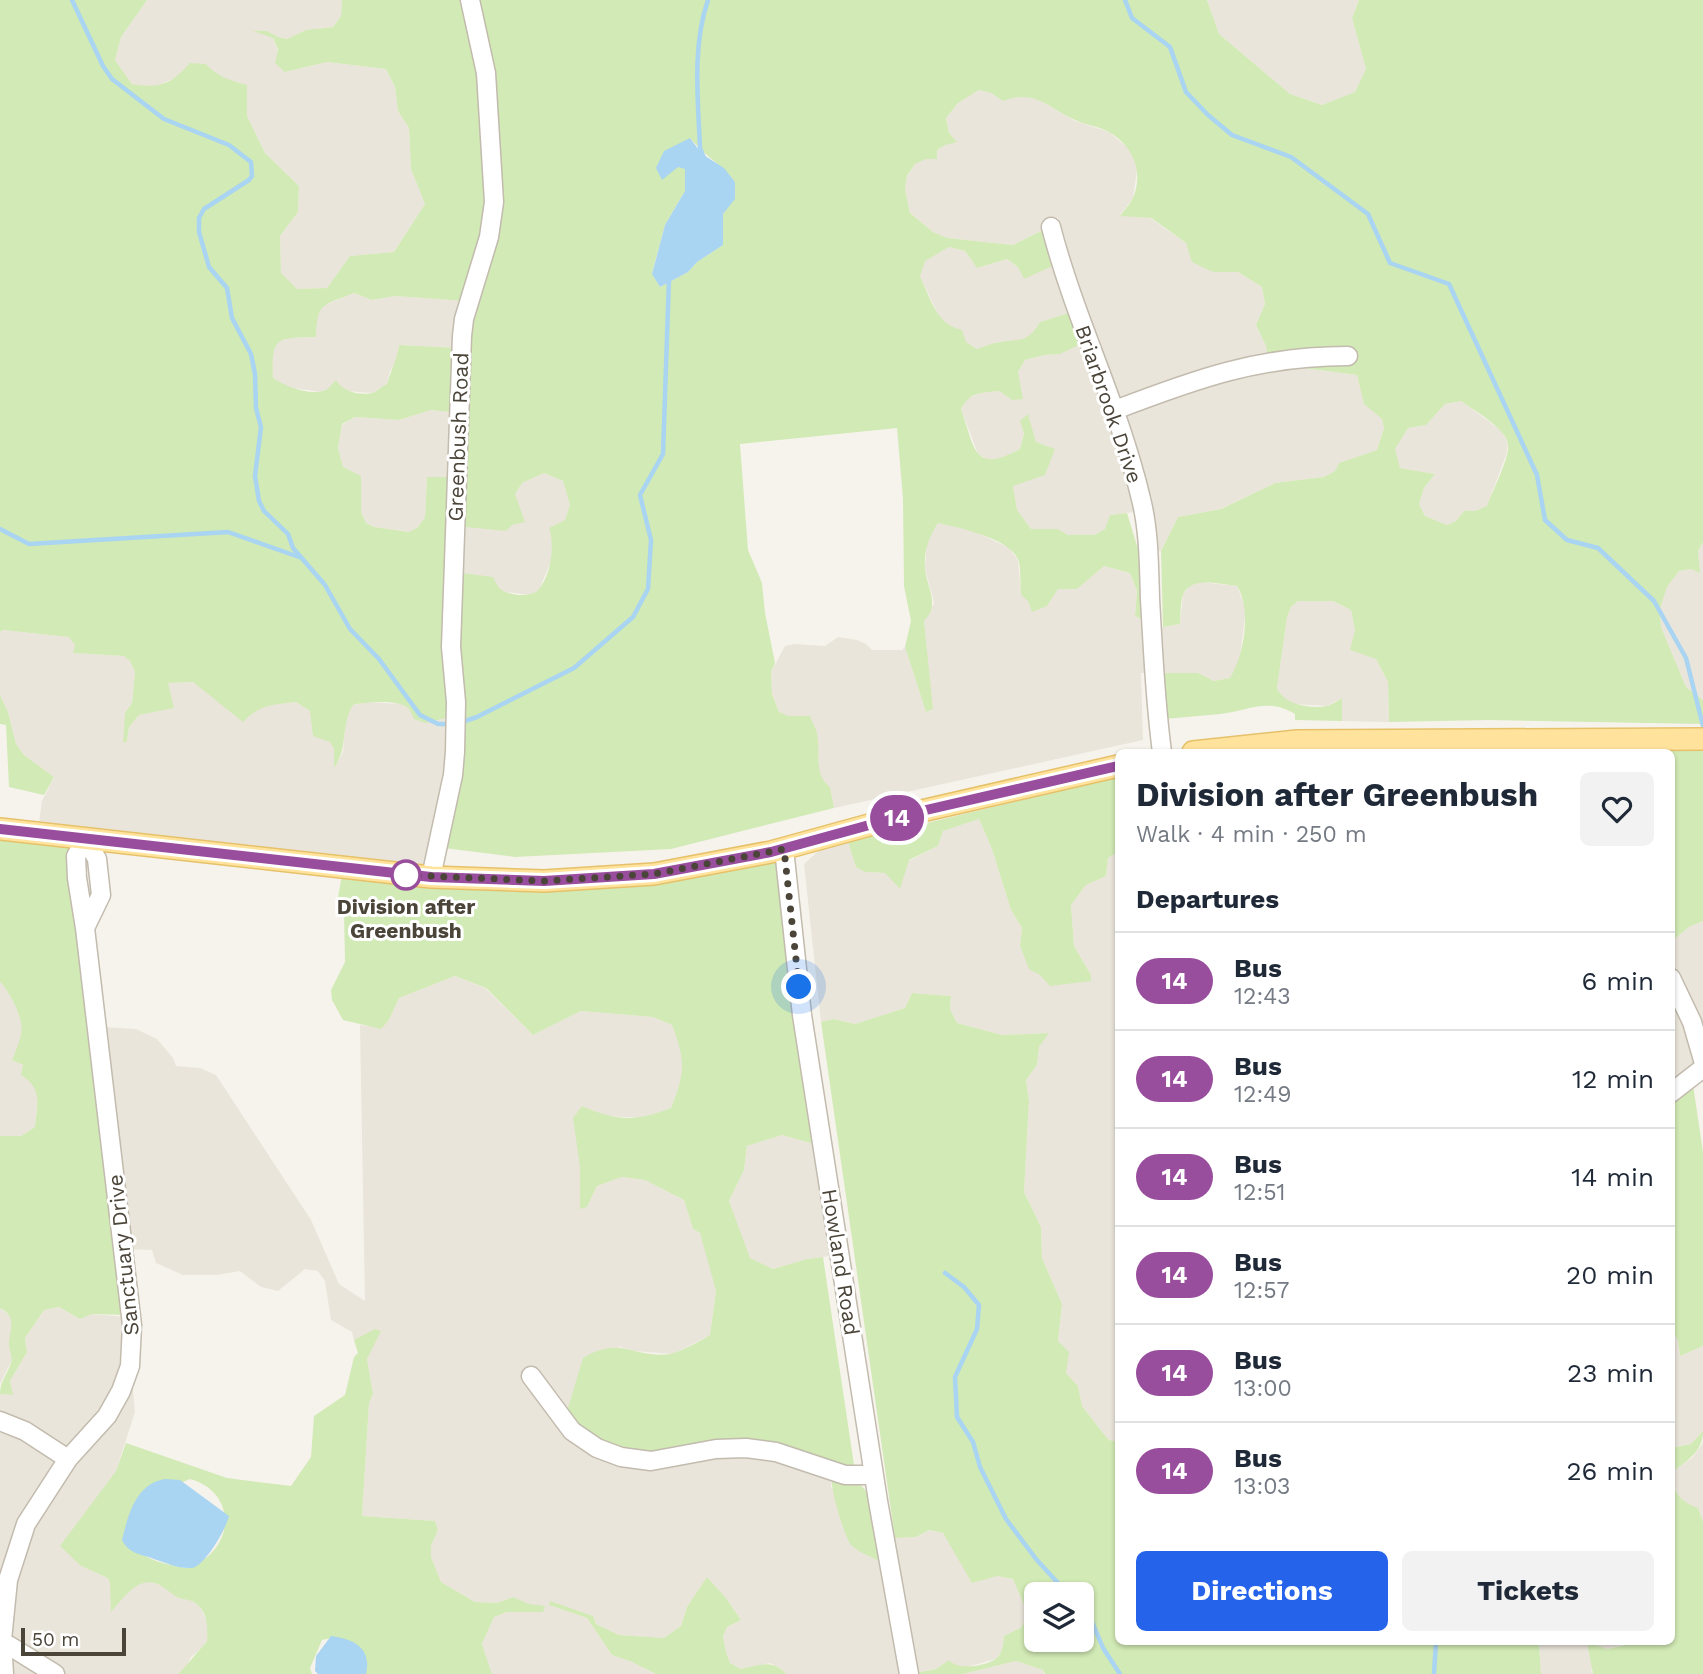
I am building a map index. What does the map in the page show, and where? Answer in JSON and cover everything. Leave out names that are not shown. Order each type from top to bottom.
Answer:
[{"type":"main road","points":[[1221,749],[1297,741],[1496,746],[1703,739]]},
{"type":"main road","points":[[0,829],[431,877],[544,881],[654,874],[784,849],[913,813],[1115,767]]},
{"type":"street","name":"Greenbush Road","points":[[431,877],[453,775],[456,734],[451,647],[462,336],[464,319],[489,237],[494,202],[486,74],[470,0]]},
{"type":"street","name":"Briarbrook Drive","points":[[1051,227],[1076,310],[1125,436],[1142,502],[1162,749]]},
{"type":"street","points":[[1115,410],[1186,383],[1236,368],[1306,356],[1348,356]]},
{"type":"street","name":"Sanctuary Drive","points":[[4,1674],[1,1640],[8,1580],[26,1524],[68,1459],[107,1416],[121,1391],[130,1366],[133,1345],[77,878],[76,856],[86,839]]},
{"type":"street","name":"Howland Road","points":[[784,849],[802,1015],[874,1475],[909,1674]]},
{"type":"street","points":[[1675,986],[1692,1022],[1703,1060]]},
{"type":"street","points":[[1675,1090],[1703,1068]]},
{"type":"street","points":[[531,1376],[572,1431],[597,1448],[621,1457],[651,1461],[716,1449],[747,1448],[776,1452],[845,1475],[874,1475]]},
{"type":"street","points":[[0,1421],[25,1431],[68,1459]]},
{"type":"street","points":[[1,1640],[55,1674]]},
{"type":"shaded area","points":[[147,0],[342,0],[341,16],[333,27],[307,30],[287,39],[267,31],[273,38],[285,72],[327,62],[386,69],[395,87],[398,111],[409,128],[411,169],[425,204],[394,252],[350,256],[327,288],[297,289],[281,274],[280,236],[298,212],[299,186],[265,153],[247,116],[247,85],[215,74],[206,64],[152,88],[132,84],[115,60],[121,37]]},
{"type":"shaded area","points":[[1207,0],[1359,0],[1352,18],[1366,69],[1355,92],[1322,105],[1290,94],[1219,34]]},
{"type":"shaded area","points":[[979,90],[991,93],[1003,101],[1017,95],[1038,99],[1075,121],[1109,132],[1133,152],[1137,170],[1133,198],[1120,215],[1150,218],[1186,243],[1191,255],[1213,272],[1238,272],[1262,287],[1265,304],[1256,325],[1266,346],[1269,369],[1296,367],[1357,375],[1364,403],[1382,419],[1384,428],[1377,450],[1339,463],[1335,471],[1324,477],[1275,483],[1220,509],[1178,517],[1161,551],[1147,552],[1141,511],[1111,515],[1105,529],[1094,535],[1068,535],[1058,529],[1031,529],[1017,510],[1013,486],[1036,442],[1028,415],[1020,449],[1002,459],[989,461],[978,454],[961,409],[967,399],[980,393],[999,391],[1012,400],[1018,372],[1025,360],[1060,354],[1075,311],[1040,322],[1031,336],[1017,341],[998,342],[977,349],[966,342],[941,321],[920,276],[924,261],[949,247],[965,251],[977,268],[1007,259],[1018,267],[1041,231],[1013,245],[946,238],[933,232],[910,213],[905,189],[907,177],[915,164],[956,141],[949,133],[946,118],[958,103]]},
{"type":"shaded area","points":[[354,293],[372,300],[395,296],[465,301],[458,348],[399,345],[397,361],[390,371],[387,384],[372,393],[347,391],[340,387],[331,387],[322,392],[285,387],[273,378],[271,351],[277,342],[289,338],[316,337],[316,314],[322,306]]},
{"type":"shaded area","points":[[1461,401],[1502,431],[1508,444],[1487,506],[1475,511],[1464,511],[1456,521],[1447,525],[1425,516],[1419,504],[1424,488],[1435,474],[1399,468],[1394,449],[1408,428],[1426,425],[1445,404]]},
{"type":"shaded area","points":[[431,410],[459,413],[456,477],[427,477],[425,517],[418,527],[409,532],[374,527],[366,523],[361,512],[361,476],[343,468],[338,448],[342,425],[355,417],[399,420]]},
{"type":"shaded area","points":[[544,473],[563,481],[570,505],[565,520],[553,539],[551,561],[539,590],[530,595],[507,592],[453,572],[456,525],[515,494],[522,483]]},
{"type":"shaded area","points":[[938,523],[974,531],[1009,548],[1018,560],[1021,595],[1047,606],[1058,589],[1077,589],[1104,566],[1130,573],[1137,591],[1135,616],[1149,619],[1152,629],[1180,624],[1183,595],[1189,586],[1200,582],[1237,586],[1246,610],[1239,664],[1230,678],[1214,681],[1198,673],[1141,673],[1143,740],[834,808],[830,787],[824,783],[819,771],[817,733],[779,712],[772,694],[771,672],[785,646],[794,644],[825,646],[838,637],[857,640],[872,650],[902,650],[905,647],[926,712],[932,709],[924,620],[934,603],[925,568],[927,540]]},
{"type":"shaded area","points":[[1703,542],[1703,700],[1686,687],[1661,627],[1660,609],[1667,587],[1679,571],[1691,569],[1699,572],[1698,551]]},
{"type":"shaded area","points":[[1298,601],[1333,601],[1351,610],[1355,630],[1376,659],[1388,682],[1389,722],[1342,721],[1342,698],[1327,706],[1293,704],[1281,697],[1277,688],[1287,617],[1291,607]]},
{"type":"shaded area","points":[[3,630],[70,637],[75,645],[74,653],[124,656],[130,661],[135,672],[132,703],[125,713],[127,741],[129,727],[139,715],[173,708],[167,683],[193,682],[208,692],[254,711],[268,705],[296,702],[310,711],[330,742],[334,749],[335,767],[343,752],[346,717],[353,705],[367,702],[402,704],[410,709],[455,716],[430,874],[38,830],[42,801],[54,777],[24,755],[16,744],[8,712],[0,695],[0,632]]},
{"type":"shaded area","points":[[979,819],[992,849],[1011,910],[1022,928],[1020,946],[1091,975],[1074,946],[1071,905],[1086,885],[1106,876],[1108,858],[1115,854],[1115,1441],[1109,1440],[1082,1406],[1078,1386],[1066,1373],[1066,1358],[1058,1341],[1062,1304],[1042,1258],[1041,1227],[1024,1192],[1029,1101],[1026,1080],[1037,1065],[1039,1047],[1048,1033],[1002,1035],[957,1023],[950,1009],[951,996],[912,993],[905,1008],[855,1024],[834,1019],[821,1022],[804,864],[827,847],[848,842],[856,867],[866,872],[885,873],[938,846],[943,831]]},
{"type":"shaded area","points":[[1703,921],[1703,1081],[1675,1097],[1675,939],[1689,927]]},
{"type":"shaded area","points":[[455,976],[485,988],[533,1035],[581,1011],[653,1017],[672,1025],[682,1052],[682,1078],[671,1108],[643,1118],[606,1116],[582,1106],[580,1208],[587,1207],[597,1186],[622,1177],[645,1180],[684,1200],[693,1229],[700,1233],[705,1247],[716,1291],[710,1335],[673,1354],[634,1351],[617,1346],[718,1442],[833,1470],[831,1487],[878,1546],[876,1538],[916,1537],[929,1530],[943,1533],[950,1543],[997,1576],[1013,1579],[1024,1605],[1024,1621],[1022,1627],[1004,1636],[1002,1651],[996,1659],[963,1668],[953,1665],[910,1674],[786,1674],[770,1663],[741,1669],[730,1663],[723,1635],[727,1627],[741,1620],[726,1598],[707,1578],[687,1607],[681,1626],[664,1638],[619,1635],[596,1624],[593,1616],[549,1605],[587,1618],[612,1655],[656,1674],[492,1674],[482,1644],[494,1617],[507,1612],[543,1612],[513,1597],[497,1603],[475,1602],[441,1582],[431,1557],[431,1546],[438,1530],[435,1521],[362,1516],[369,1403],[373,1394],[367,1359],[362,1337],[354,1340],[352,1332],[331,1320],[325,1281],[318,1271],[305,1269],[278,1291],[261,1287],[240,1271],[217,1275],[183,1275],[156,1263],[152,1250],[125,1249],[103,1027],[136,1029],[157,1039],[173,1058],[176,1066],[200,1068],[216,1075],[311,1220],[339,1284],[365,1301],[360,1025],[381,1028],[389,1020],[399,998]]},
{"type":"shaded area","points":[[0,982],[23,1020],[21,1039],[12,1060],[23,1065],[38,1094],[35,1127],[21,1136],[0,1136]]},
{"type":"shaded area","points":[[782,1135],[821,1146],[838,1255],[807,1259],[773,1269],[749,1258],[729,1201],[744,1170],[747,1146]]},
{"type":"shaded area","points":[[59,1307],[80,1319],[92,1314],[126,1317],[135,1412],[116,1471],[95,1500],[81,1566],[108,1578],[110,1584],[138,1584],[147,1581],[164,1586],[179,1598],[191,1600],[200,1606],[209,1627],[207,1643],[190,1658],[178,1674],[0,1674],[0,1394],[12,1395],[10,1381],[27,1352],[25,1338],[44,1310]]},
{"type":"shaded area","points":[[0,1308],[11,1316],[13,1324],[9,1343],[12,1360],[0,1384]]},
{"type":"shaded area","points":[[1675,1336],[1680,1356],[1703,1346],[1703,1431],[1691,1444],[1676,1447]]},
{"type":"shaded area","points":[[1703,1443],[1703,1522],[1698,1508],[1686,1504],[1675,1487],[1675,1470],[1692,1458]]},
{"type":"shaded area","points":[[1539,1645],[1621,1645],[1607,1649],[1591,1671],[1593,1674],[1541,1674]]},
{"type":"shaded area","points":[[1016,1661],[1043,1670],[1044,1674],[963,1674]]},
{"type":"green space","points":[[0,0],[147,0],[121,37],[115,60],[132,84],[150,86],[164,83],[177,76],[190,63],[206,64],[220,75],[247,85],[247,116],[265,153],[299,186],[298,212],[280,236],[281,273],[297,289],[327,288],[350,256],[394,252],[425,204],[411,169],[409,128],[398,111],[395,87],[386,69],[327,62],[285,72],[275,63],[278,50],[273,38],[253,31],[267,31],[287,39],[306,30],[333,27],[341,16],[342,0],[1207,0],[1219,34],[1290,94],[1322,105],[1355,92],[1366,69],[1352,18],[1359,0],[1703,0],[1703,542],[1698,551],[1700,573],[1691,569],[1679,571],[1667,587],[1660,609],[1661,627],[1686,687],[1703,700],[1703,724],[1489,720],[1389,722],[1388,682],[1376,659],[1350,650],[1355,630],[1351,610],[1333,601],[1298,601],[1291,607],[1287,617],[1277,688],[1280,694],[1291,702],[1306,706],[1327,706],[1342,698],[1342,721],[1295,720],[1295,714],[1275,706],[1164,719],[1164,673],[1198,673],[1214,681],[1230,678],[1239,657],[1245,620],[1242,596],[1237,586],[1200,583],[1187,589],[1183,595],[1180,624],[1163,627],[1161,551],[1178,517],[1221,509],[1275,483],[1324,477],[1335,471],[1339,463],[1377,450],[1384,428],[1382,419],[1364,404],[1357,375],[1296,367],[1269,369],[1266,346],[1256,325],[1265,304],[1262,287],[1238,272],[1213,272],[1192,262],[1186,243],[1151,218],[1120,216],[1133,198],[1137,169],[1130,152],[1117,138],[1105,130],[1082,123],[1032,98],[1003,101],[991,93],[979,90],[958,103],[946,118],[949,133],[957,142],[937,150],[937,159],[926,159],[915,164],[907,176],[905,189],[910,213],[933,232],[947,238],[1013,245],[1045,231],[1059,263],[1024,279],[1018,267],[1007,259],[977,268],[965,251],[949,247],[925,261],[920,276],[940,316],[953,327],[962,330],[966,342],[977,349],[997,342],[1019,340],[1032,333],[1040,322],[1075,311],[1087,341],[1060,354],[1025,360],[1018,372],[1023,399],[1012,400],[999,391],[981,393],[968,399],[961,409],[973,446],[984,458],[1005,456],[1020,449],[1024,433],[1020,421],[1028,414],[1036,442],[1055,449],[1045,475],[1013,486],[1017,510],[1031,529],[1058,529],[1068,535],[1094,535],[1105,529],[1110,515],[1127,513],[1138,549],[1142,619],[1135,616],[1137,591],[1130,573],[1104,566],[1077,589],[1058,589],[1047,606],[1032,612],[1028,601],[1021,595],[1019,562],[1006,546],[984,535],[938,523],[925,555],[932,602],[929,615],[924,621],[933,709],[926,712],[905,647],[911,621],[904,586],[903,499],[897,428],[740,444],[748,550],[762,583],[775,663],[771,672],[772,694],[779,712],[788,716],[810,716],[817,733],[819,769],[830,787],[834,808],[671,849],[515,857],[436,847],[454,716],[425,723],[414,719],[409,709],[398,704],[374,702],[353,705],[339,760],[334,768],[334,749],[330,742],[313,736],[310,711],[296,702],[261,709],[243,722],[193,682],[168,683],[174,708],[139,715],[129,727],[127,741],[123,743],[125,713],[132,703],[135,672],[130,661],[124,656],[73,653],[75,645],[69,637],[3,630],[0,632]],"holes":[[[690,138],[735,182],[723,214],[723,245],[697,262],[688,272],[660,287],[652,273],[665,225],[685,191],[685,168],[678,167]],[[354,293],[372,300],[395,296],[465,301],[458,348],[399,345],[387,384],[372,393],[351,392],[336,380],[325,390],[303,391],[273,378],[275,347],[285,339],[316,337],[320,311],[329,303]],[[1461,401],[1502,432],[1508,444],[1504,466],[1487,506],[1475,511],[1464,511],[1456,521],[1447,525],[1425,516],[1419,504],[1424,488],[1435,474],[1400,468],[1395,449],[1408,428],[1426,425],[1445,404]],[[431,410],[459,413],[455,477],[427,477],[425,517],[418,527],[409,532],[374,527],[366,523],[361,512],[361,476],[343,467],[338,448],[342,424],[355,417],[399,420]],[[544,473],[563,481],[570,505],[565,520],[549,528],[552,551],[546,577],[535,593],[526,595],[502,590],[493,577],[454,572],[456,526],[506,531],[512,525],[525,522],[515,494],[522,483]]]},
{"type":"green space","points":[[0,695],[8,712],[16,744],[24,755],[54,777],[44,795],[9,787],[6,725],[0,724]]},
{"type":"green space","points":[[1675,749],[1703,749],[1703,921],[1689,927],[1675,939]]},
{"type":"green space","points":[[1115,778],[1115,854],[1108,858],[1106,876],[1086,885],[1071,905],[1074,946],[1091,975],[1091,981],[1050,986],[1040,975],[1029,969],[1020,946],[1022,928],[1011,910],[992,849],[979,819],[943,831],[938,846],[909,860],[900,889],[885,873],[865,872],[856,867],[848,842]]},
{"type":"green space","points":[[0,828],[71,835],[124,1315],[92,1314],[80,1319],[59,1307],[44,1310],[25,1338],[27,1352],[10,1381],[13,1395],[0,1394],[11,1360],[11,1326],[8,1314],[0,1308],[0,1136],[21,1136],[35,1127],[37,1097],[33,1086],[21,1075],[23,1065],[12,1060],[22,1030],[13,1001],[0,982]]},
{"type":"green space","points":[[775,849],[821,1146],[782,1135],[747,1146],[744,1170],[729,1201],[750,1258],[773,1269],[823,1257],[854,1465],[833,1470],[797,1454],[665,1454],[612,1450],[572,1421],[568,1408],[583,1358],[608,1348],[646,1354],[670,1354],[710,1335],[716,1291],[700,1233],[693,1229],[684,1200],[645,1180],[622,1177],[597,1186],[587,1207],[580,1209],[580,1167],[573,1118],[582,1106],[606,1115],[626,1118],[647,1116],[671,1108],[682,1067],[680,1049],[672,1025],[653,1017],[581,1011],[533,1035],[486,988],[455,976],[399,998],[389,1020],[381,1029],[343,1020],[332,1000],[331,990],[345,962],[344,912],[338,897],[342,875],[450,888],[594,888],[722,873],[720,863]]},
{"type":"green space","points":[[912,993],[951,996],[950,1009],[957,1023],[1002,1035],[1049,1033],[1039,1047],[1037,1065],[1026,1080],[1029,1101],[1024,1192],[1041,1227],[1042,1258],[1062,1304],[1058,1341],[1069,1352],[1066,1373],[1078,1386],[1082,1406],[1109,1440],[1115,1441],[1115,1645],[1539,1645],[1541,1674],[1045,1674],[1043,1670],[1016,1661],[963,1674],[910,1674],[936,1669],[949,1660],[966,1666],[992,1661],[1000,1653],[1004,1636],[1022,1627],[1024,1621],[1024,1652],[1094,1652],[1094,1582],[1024,1582],[1024,1605],[1013,1579],[997,1576],[972,1583],[943,1533],[929,1530],[916,1537],[895,1538],[821,1022],[834,1019],[855,1024],[905,1008]]},
{"type":"green space","points":[[1693,1085],[1703,1152],[1703,1346],[1680,1356],[1675,1336],[1675,1097]]},
{"type":"green space","points":[[375,1329],[381,1331],[367,1359],[373,1394],[369,1403],[362,1516],[435,1521],[438,1530],[431,1546],[431,1557],[441,1582],[475,1602],[497,1603],[513,1597],[529,1604],[545,1606],[543,1612],[507,1612],[494,1617],[482,1644],[492,1674],[354,1674],[336,1637],[322,1640],[310,1668],[312,1674],[178,1674],[207,1642],[206,1620],[199,1605],[179,1598],[159,1584],[149,1582],[135,1587],[111,1612],[108,1578],[81,1566],[60,1546],[116,1471],[126,1443],[227,1478],[291,1486],[311,1457],[314,1416],[345,1395],[354,1357],[358,1353],[354,1340]],"holes":[[[190,1479],[213,1492],[224,1513],[225,1525],[216,1548],[206,1558],[187,1568],[158,1562],[141,1553],[151,1496]]]},
{"type":"green space","points":[[1703,1431],[1698,1449],[1675,1470],[1675,1446],[1691,1444]]},
{"type":"green space","points":[[832,1481],[848,1481],[864,1488],[881,1562],[851,1545],[839,1514]]},
{"type":"green space","points":[[1675,1489],[1685,1502],[1698,1508],[1703,1522],[1703,1674],[1593,1674],[1588,1645],[1607,1649],[1625,1645],[1675,1645]]},
{"type":"green space","points":[[707,1577],[741,1620],[727,1627],[723,1636],[730,1663],[741,1669],[771,1665],[786,1674],[656,1674],[612,1655],[587,1618],[549,1605],[550,1601],[593,1616],[596,1624],[619,1635],[664,1638],[681,1626],[687,1607]]},
{"type":"water","points":[[690,138],[702,154],[724,168],[735,182],[735,199],[723,214],[723,245],[697,262],[688,272],[660,287],[652,274],[665,225],[685,191],[685,169],[678,167],[662,180],[656,168],[664,151]]},
{"type":"water","points":[[165,1479],[180,1480],[229,1516],[209,1554],[192,1568],[177,1567],[136,1553],[122,1540],[134,1502],[146,1487]]},
{"type":"water","points":[[331,1636],[354,1642],[364,1651],[366,1674],[318,1674],[315,1671],[316,1656]]},
{"type":"waterway","points":[[72,0],[103,66],[112,79],[164,119],[229,145],[251,162],[252,176],[249,180],[204,209],[199,218],[199,232],[209,267],[227,288],[232,318],[251,354],[255,374],[256,408],[261,427],[255,476],[259,501],[264,511],[288,534],[293,548],[325,585],[350,629],[379,659],[420,715],[438,724],[451,724]]},
{"type":"waterway","points":[[704,158],[700,148],[697,73],[700,36],[708,0]]},
{"type":"waterway","points":[[1125,0],[1132,18],[1170,47],[1186,92],[1208,115],[1232,135],[1291,157],[1368,214],[1390,263],[1449,284],[1537,475],[1545,520],[1567,540],[1598,548],[1654,601],[1686,658],[1703,726]]},
{"type":"waterway","points":[[459,723],[477,717],[574,668],[633,617],[648,589],[651,540],[640,495],[663,454],[669,279]]},
{"type":"waterway","points":[[0,529],[29,544],[228,532],[299,557]]},
{"type":"waterway","points":[[945,1273],[964,1287],[979,1305],[977,1329],[955,1377],[957,1417],[973,1442],[980,1467],[1006,1519],[1057,1582]]},
{"type":"waterway","points":[[1094,1627],[1103,1648],[1120,1674]]},
{"type":"waterway","points":[[1434,1674],[1436,1645]]},
{"type":"bus line","name":"14","points":[[0,829],[431,877],[544,881],[654,874],[771,852],[913,813],[1115,767]]},
{"type":"place","name":"Division after Greenbush","points":[[406,875]]},
{"type":"route","points":[[406,875],[544,881],[654,874],[784,849],[799,987]]}]
